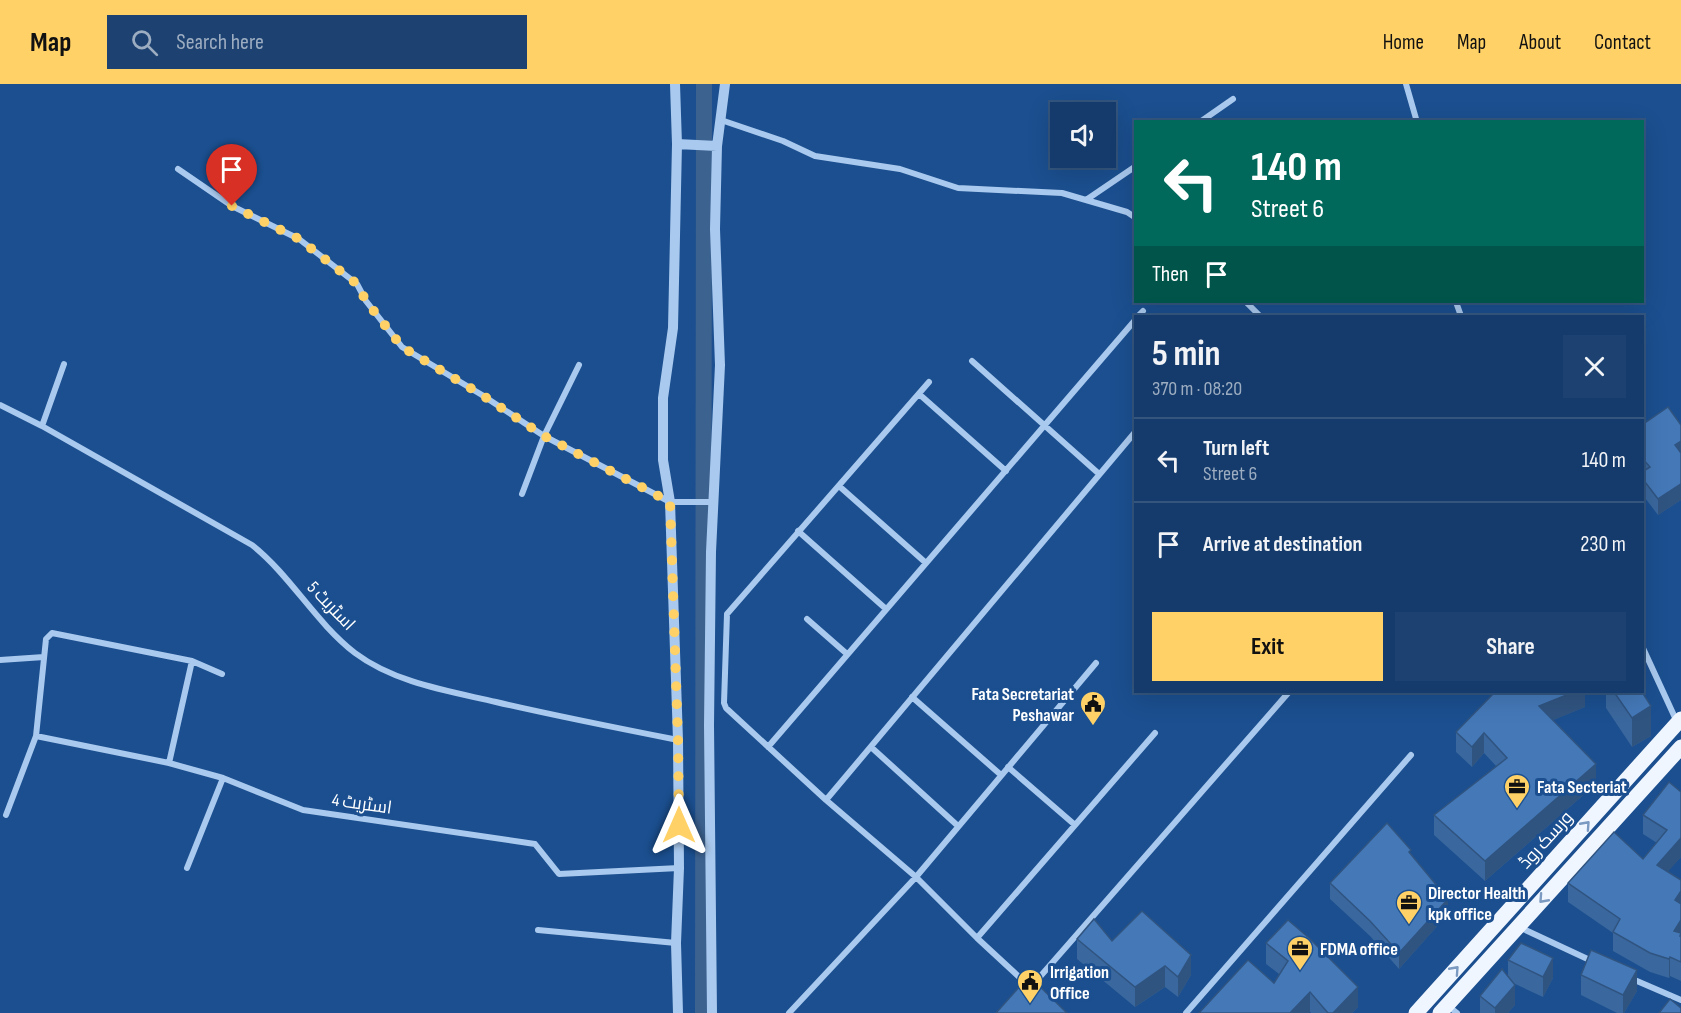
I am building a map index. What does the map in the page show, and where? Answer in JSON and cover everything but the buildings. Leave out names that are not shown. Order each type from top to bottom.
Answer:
[{"type":"main road","name":"ورسک روڈ","points":[[1416,1013],[1679,721]]},
{"type":"main road","name":"ورسک روڈ","points":[[1448,1010],[1518,927],[1681,747]]},
{"type":"street","points":[[675,84],[677,144],[673,328],[663,398],[663,460],[670,502],[678,740],[679,868],[676,942],[678,1013]]},
{"type":"street","points":[[1406,84],[1416,120]]},
{"type":"street","points":[[712,1013],[709,725],[711,552],[720,365],[714,229],[717,146],[728,85]]},
{"type":"street","points":[[1203,120],[1233,99]]},
{"type":"street","points":[[721,120],[783,141],[815,156],[900,169],[958,188],[1062,193],[1127,212],[1134,217]]},
{"type":"street","points":[[677,144],[717,146]]},
{"type":"street","points":[[1086,200],[1134,167]]},
{"type":"street","points":[[178,169],[232,206],[299,239],[357,284],[366,301],[402,347],[482,395],[544,436],[670,502],[713,502]]},
{"type":"street","points":[[1247,303],[1259,315]]},
{"type":"street","points":[[768,747],[1134,322]]},
{"type":"street","points":[[972,361],[1098,473]]},
{"type":"street","points":[[42,426],[64,364]]},
{"type":"street","points":[[522,494],[544,436],[579,365]]},
{"type":"street","points":[[929,382],[727,614],[724,703],[726,708],[826,800],[916,877],[977,939],[1037,994]]},
{"type":"street","points":[[919,394],[1006,471]]},
{"type":"street","name":"اسٹریٹ 5","points":[[0,405],[42,426],[252,545],[265,555],[323,623],[356,653],[390,672],[431,687],[678,740]]},
{"type":"street","points":[[826,800],[1098,473],[1134,433]]},
{"type":"street","points":[[839,486],[926,563]]},
{"type":"street","points":[[798,531],[886,609]]},
{"type":"street","points":[[807,619],[848,654]]},
{"type":"street","points":[[6,815],[36,736],[46,639],[52,633],[192,661],[222,674]]},
{"type":"street","points":[[1644,650],[1679,721]]},
{"type":"street","points":[[0,660],[44,657]]},
{"type":"street","points":[[169,763],[192,661]]},
{"type":"street","points":[[789,1013],[916,877],[1096,663]]},
{"type":"street","points":[[1024,994],[1288,693]]},
{"type":"street","points":[[912,697],[1001,775]]},
{"type":"street","points":[[977,939],[1155,733]]},
{"type":"street","name":"اسٹریٹ 4","points":[[36,736],[169,763],[223,778],[303,810],[535,844],[559,874],[679,868]]},
{"type":"street","points":[[871,747],[958,826]]},
{"type":"street","points":[[1186,1013],[1411,755]]},
{"type":"street","points":[[1008,767],[1075,825]]},
{"type":"street","points":[[187,868],[223,778]]},
{"type":"street","points":[[1518,927],[1598,963]]},
{"type":"street","points":[[538,930],[676,942]]},
{"type":"street","points":[[1618,973],[1681,1000]]},
{"type":"waterway","points":[[703,1013],[704,84]]},
{"type":"place","name":"Fata Secretariat Peshawar","points":[[1093,727]]},
{"type":"place","name":"Fata Secteriat","points":[[1517,810]]},
{"type":"place","name":"Director Health kpk office","points":[[1409,926]]},
{"type":"place","name":"FDMA office","points":[[1300,972]]},
{"type":"place","name":"Irrigation Office","points":[[1030,1005]]},
{"type":"route","points":[[232,206],[299,239],[357,284],[366,301],[402,347],[482,395],[544,436],[670,502],[679,825]]}]
